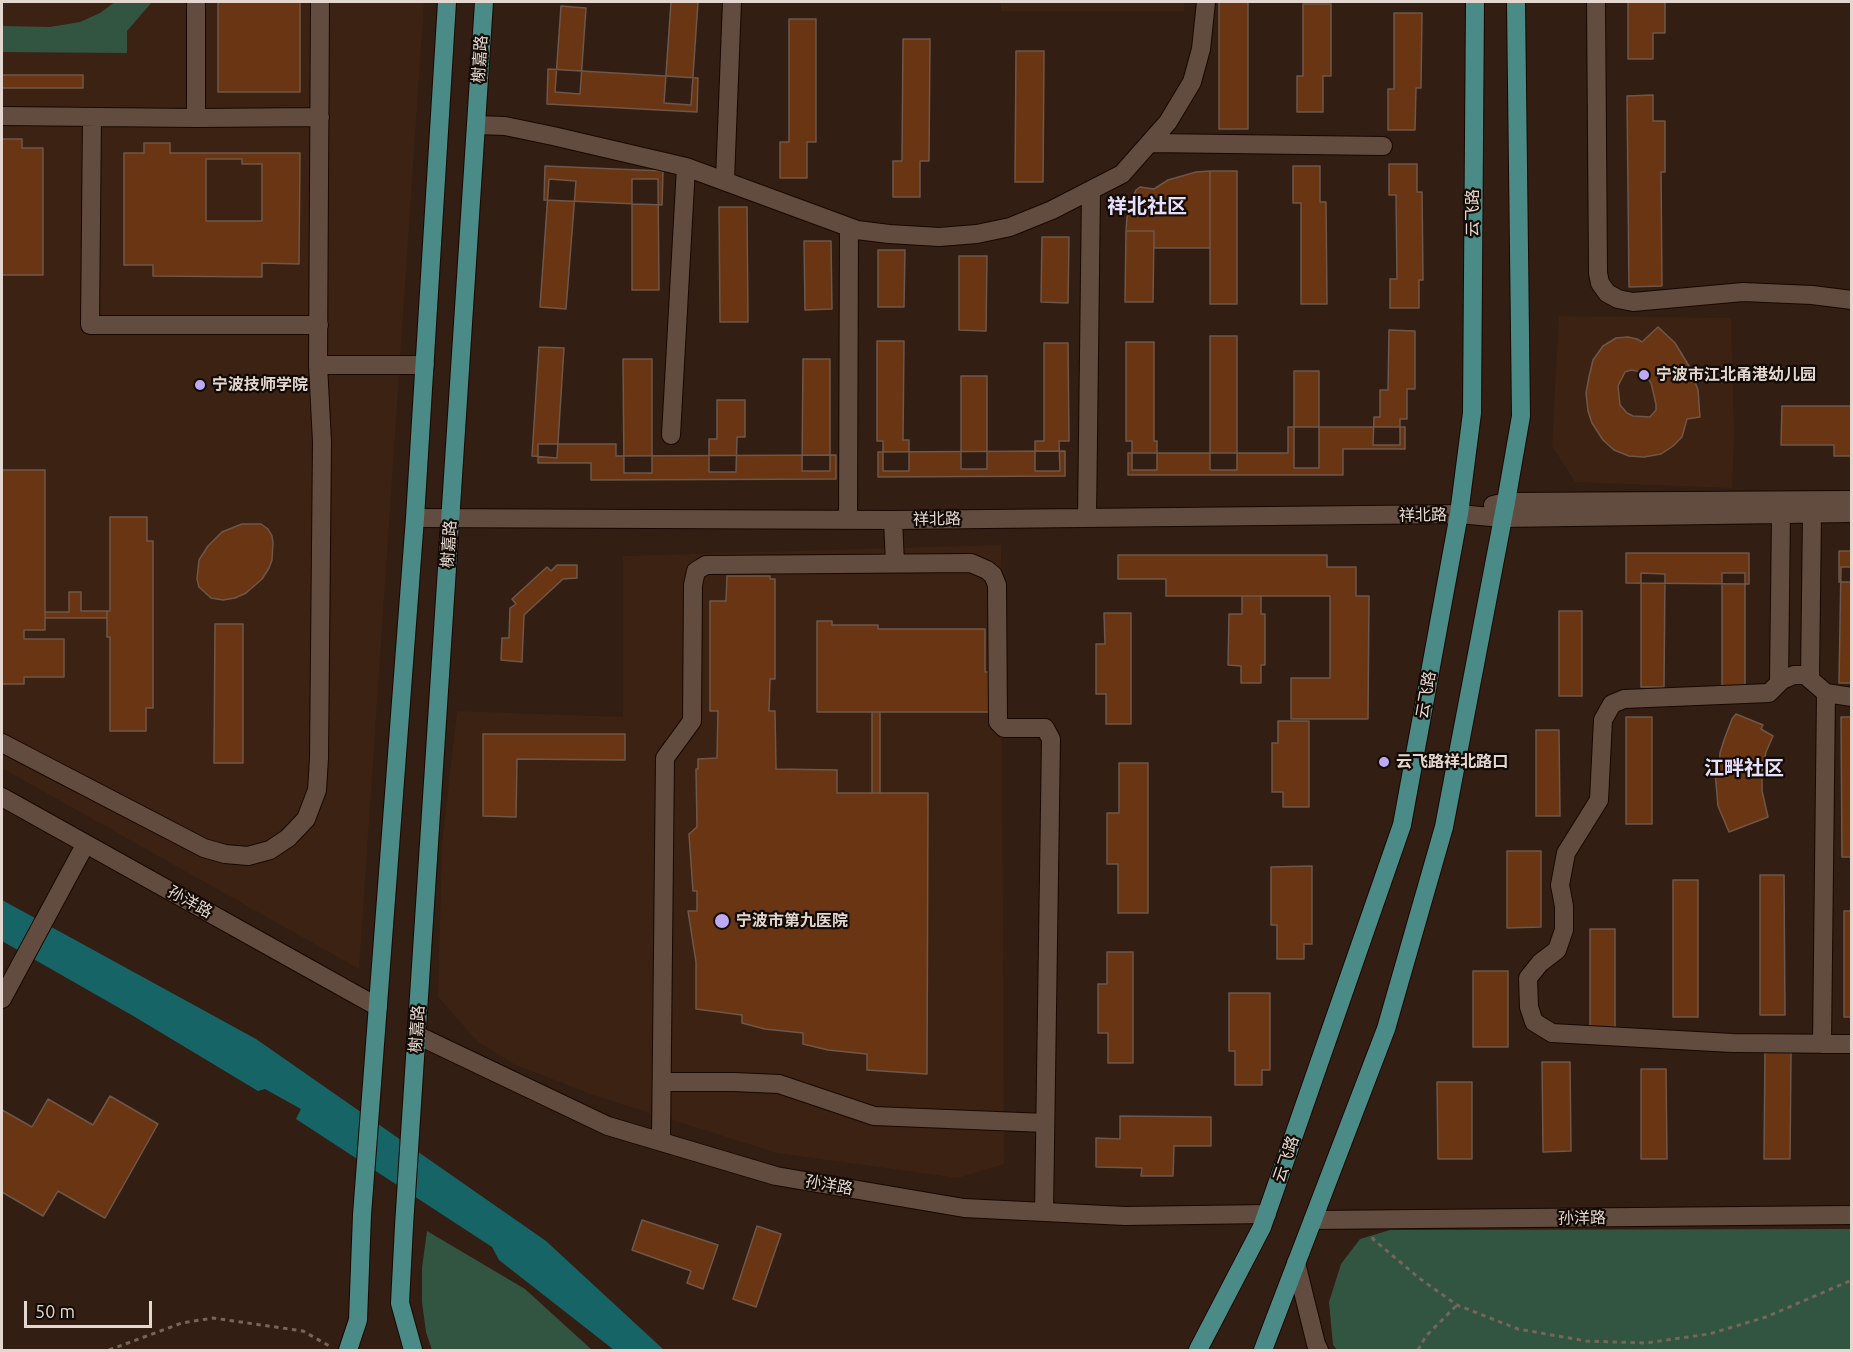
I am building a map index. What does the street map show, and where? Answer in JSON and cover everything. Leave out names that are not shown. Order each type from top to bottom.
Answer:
[{"type":"main road","points":[[348,1350],[358,1320],[362,1215],[415,518],[447,2]]},
{"type":"main road","name":"榭嘉路","points":[[412,1350],[400,1303],[404,1226],[484,2]]},
{"type":"main road","name":"云飞路","points":[[1198,1350],[1262,1227],[1402,825],[1459,514],[1472,413],[1475,2]]},
{"type":"main road","points":[[1263,1350],[1386,1029],[1444,827],[1504,510],[1521,416],[1516,2]]},
{"type":"street","points":[[196,2],[196,117]]},
{"type":"street","points":[[2,743],[204,848],[214,851],[248,856],[270,850],[288,838],[306,819],[317,790],[319,758],[322,442],[318,365],[320,2]]},
{"type":"street","points":[[725,180],[732,2]]},
{"type":"street","points":[[476,125],[505,126],[686,167],[849,227],[889,234],[919,236],[977,234],[1010,227],[1052,210],[1122,174],[1168,122],[1192,82],[1201,49],[1206,2]]},
{"type":"street","points":[[1596,2],[1598,273],[1600,283],[1607,293],[1618,299],[1633,302],[1743,292],[1812,295],[1851,300]]},
{"type":"street","points":[[2,116],[321,117]]},
{"type":"street","points":[[92,117],[90,325],[319,325]]},
{"type":"street","points":[[1151,143],[1383,146]]},
{"type":"street","points":[[671,435],[686,167]]},
{"type":"street","points":[[1087,518],[1091,191]]},
{"type":"street","points":[[848,520],[849,227]]},
{"type":"street","points":[[318,365],[424,365]]},
{"type":"street","name":"祥北路","points":[[415,518],[893,520],[1459,514],[1504,510],[1851,500]]},
{"type":"street","name":"祥北路","points":[[1504,510],[1851,513]]},
{"type":"street","points":[[1810,679],[1812,513]]},
{"type":"street","points":[[1779,682],[1781,514]]},
{"type":"street","points":[[893,520],[895,563]]},
{"type":"street","points":[[661,1142],[665,758],[692,722],[693,585],[696,571],[706,565],[971,563],[993,575],[997,585],[998,723],[1004,728],[1045,728],[1051,739],[1044,1212]]},
{"type":"street","points":[[1851,697],[1826,693],[1805,675],[1794,675],[1779,682],[1769,693],[1623,699],[1612,704],[1603,720],[1599,800],[1566,853],[1560,885],[1564,906],[1564,930],[1557,951],[1540,963],[1528,978],[1528,1007],[1534,1022],[1552,1033],[1732,1043],[1851,1044]]},
{"type":"street","points":[[1822,1044],[1826,693]]},
{"type":"street","name":"孙洋路","points":[[2,797],[378,1007]]},
{"type":"street","points":[[2,999],[85,844]]},
{"type":"street","name":"孙洋路","points":[[417,1035],[608,1126],[776,1176],[964,1208],[1125,1216],[1267,1214]]},
{"type":"street","points":[[662,1082],[779,1084],[874,1116],[1045,1123]]},
{"type":"street","name":"孙洋路","points":[[1313,1220],[1851,1215]]},
{"type":"street","points":[[1296,1263],[1316,1344],[1320,1350]]},
{"type":"path","points":[[1372,1220],[1373,1239],[1419,1278],[1457,1305],[1518,1329],[1586,1341],[1646,1342],[1709,1334],[1766,1317],[1851,1280]]},
{"type":"path","points":[[1418,1350],[1426,1336],[1457,1305]]},
{"type":"path","points":[[109,1350],[182,1323],[213,1318],[303,1331],[338,1350]]},
{"type":"shaded area","name":"宁波技师学院","points":[[2,2],[424,2],[359,969],[2,768]]},
{"type":"shaded area","points":[[1001,2],[1184,2],[1184,11],[1001,11]]},
{"type":"shaded area","name":"宁波市江北甬港幼儿园","points":[[1559,316],[1731,318],[1734,433],[1732,488],[1575,482],[1552,446]]},
{"type":"shaded area","name":"宁波市第九医院","points":[[1001,545],[1004,1164],[958,1178],[777,1153],[593,1095],[514,1064],[477,1041],[438,997],[442,845],[457,711],[623,717],[623,556]]},
{"type":"green space","points":[[115,2],[152,2],[127,31],[127,53],[2,52],[2,26],[50,27],[80,22],[100,13]]},
{"type":"green space","points":[[1851,1229],[1851,1350],[1337,1350],[1333,1345],[1329,1302],[1341,1264],[1360,1239],[1390,1230]]},
{"type":"green space","points":[[427,1231],[525,1289],[592,1350],[432,1350],[426,1332],[422,1302],[422,1268]]},
{"type":"water","points":[[2,900],[256,1039],[546,1241],[664,1350],[614,1350],[499,1260],[492,1247],[296,1119],[301,1109],[265,1089],[258,1091],[2,941]]},
{"type":"building","points":[[218,2],[300,2],[300,92],[218,92]]},
{"type":"building","points":[[671,2],[698,2],[691,105],[664,103]]},
{"type":"building","points":[[1219,2],[1248,2],[1248,129],[1219,129]]},
{"type":"building","points":[[1628,2],[1665,2],[1665,33],[1653,33],[1653,59],[1628,59]]},
{"type":"building","points":[[1303,4],[1331,4],[1331,76],[1323,76],[1323,112],[1297,112],[1297,76],[1303,76]]},
{"type":"building","points":[[561,6],[586,8],[580,94],[555,92]]},
{"type":"building","points":[[1394,13],[1422,13],[1421,88],[1416,88],[1415,130],[1388,130],[1388,89],[1394,89]]},
{"type":"building","points":[[789,19],[816,19],[816,142],[807,142],[807,178],[780,178],[780,142],[789,142]]},
{"type":"building","points":[[903,39],[930,39],[929,161],[920,161],[920,197],[893,197],[893,161],[902,161]]},
{"type":"building","points":[[1016,51],[1044,51],[1043,182],[1015,182]]},
{"type":"building","points":[[548,69],[698,78],[697,112],[547,104]]},
{"type":"building","points":[[2,75],[83,75],[83,88],[2,88]]},
{"type":"building","points":[[1653,95],[1653,121],[1665,121],[1665,172],[1661,172],[1662,286],[1629,287],[1627,96]]},
{"type":"building","points":[[2,139],[22,139],[22,148],[43,148],[43,275],[2,275]]},
{"type":"building","points":[[144,143],[170,143],[170,153],[300,153],[299,264],[262,263],[262,277],[153,276],[153,265],[124,265],[124,153],[144,153]],"holes":[[[206,159],[242,159],[242,164],[262,164],[262,221],[206,221]]]},
{"type":"building","points":[[1389,164],[1417,164],[1417,192],[1422,192],[1423,280],[1419,280],[1419,308],[1390,308],[1390,279],[1397,279],[1396,195],[1389,195]]},
{"type":"building","points":[[545,166],[663,171],[662,205],[544,200]]},
{"type":"building","points":[[1293,166],[1320,166],[1320,202],[1326,202],[1327,304],[1301,304],[1301,203],[1293,203]]},
{"type":"building","points":[[1210,171],[1210,248],[1154,248],[1154,231],[1126,231],[1127,217],[1134,207],[1133,196],[1140,187],[1154,189],[1168,180],[1196,172]]},
{"type":"building","points":[[1210,171],[1237,171],[1237,304],[1210,304]]},
{"type":"building","points":[[549,179],[576,181],[566,309],[540,307]]},
{"type":"building","points":[[632,179],[658,179],[659,290],[632,290]]},
{"type":"building","points":[[719,207],[747,207],[748,322],[720,322]]},
{"type":"building","points":[[1126,231],[1154,231],[1153,302],[1125,302]]},
{"type":"building","points":[[1042,237],[1069,237],[1068,303],[1041,302]]},
{"type":"building","points":[[804,241],[831,241],[832,309],[805,310]]},
{"type":"building","points":[[878,250],[905,250],[904,307],[878,307]]},
{"type":"building","points":[[959,256],[987,256],[986,331],[959,330]]},
{"type":"building","points":[[1658,327],[1675,343],[1689,366],[1698,390],[1700,417],[1687,419],[1682,437],[1673,446],[1661,454],[1644,457],[1629,456],[1614,450],[1603,440],[1592,423],[1586,393],[1593,360],[1603,346],[1616,338],[1628,337],[1642,342]],"holes":[[[1631,370],[1643,372],[1651,383],[1656,404],[1656,410],[1650,417],[1633,416],[1620,405],[1618,386],[1625,372]]]},
{"type":"building","points":[[1389,330],[1415,331],[1415,389],[1407,389],[1407,419],[1400,419],[1400,445],[1373,445],[1374,417],[1380,417],[1380,390],[1388,390]]},
{"type":"building","points":[[1210,336],[1237,336],[1237,470],[1210,470]]},
{"type":"building","points":[[877,341],[904,341],[903,440],[909,440],[909,471],[883,471],[883,441],[877,441]]},
{"type":"building","points":[[1126,342],[1154,342],[1154,441],[1157,441],[1157,470],[1132,470],[1132,441],[1126,441]]},
{"type":"building","points":[[1044,343],[1068,343],[1069,441],[1059,441],[1060,471],[1035,471],[1035,441],[1044,441]]},
{"type":"building","points":[[539,347],[564,348],[557,458],[532,456]]},
{"type":"building","points":[[623,359],[652,359],[652,473],[624,473]]},
{"type":"building","points":[[803,359],[830,359],[830,471],[802,471]]},
{"type":"building","points":[[1294,371],[1319,371],[1319,468],[1294,468]]},
{"type":"building","points":[[961,376],[987,376],[987,469],[961,469]]},
{"type":"building","points":[[717,400],[745,400],[745,437],[737,437],[736,472],[709,472],[709,439],[717,439]]},
{"type":"building","points":[[1782,406],[1852,406],[1852,456],[1834,456],[1834,445],[1781,445]]},
{"type":"building","points":[[1288,427],[1405,427],[1405,449],[1343,449],[1343,475],[1128,475],[1128,453],[1288,453]]},
{"type":"building","points":[[538,444],[616,444],[616,456],[836,455],[836,479],[591,480],[591,463],[538,463]]},
{"type":"building","points":[[1065,451],[1065,476],[878,477],[878,452]]},
{"type":"building","points":[[2,470],[45,470],[45,630],[24,630],[24,639],[64,639],[64,677],[24,677],[24,684],[2,684]]},
{"type":"building","points":[[110,517],[147,517],[147,541],[153,541],[153,708],[146,708],[146,731],[110,731],[110,637],[107,637],[107,611],[110,611]]},
{"type":"building","points":[[242,524],[261,524],[268,529],[273,543],[269,568],[262,579],[246,593],[223,600],[211,598],[199,587],[197,579],[199,560],[208,546],[222,532]]},
{"type":"building","points":[[1839,551],[1852,551],[1852,582],[1839,582]]},
{"type":"building","points":[[1626,553],[1749,553],[1749,584],[1626,583]]},
{"type":"building","points":[[1118,555],[1327,555],[1327,567],[1356,567],[1356,596],[1369,596],[1368,719],[1291,719],[1291,678],[1330,678],[1330,596],[1166,596],[1166,579],[1118,579]]},
{"type":"building","points":[[557,565],[577,565],[577,578],[563,579],[524,615],[522,662],[501,660],[502,638],[509,638],[510,608],[516,604],[512,599],[547,567],[551,571]]},
{"type":"building","points":[[1841,567],[1852,567],[1852,683],[1839,683]]},
{"type":"building","points":[[1641,573],[1665,574],[1664,687],[1641,687]]},
{"type":"building","points":[[1722,573],[1745,573],[1745,687],[1722,687]]},
{"type":"building","points":[[727,576],[770,576],[770,579],[775,579],[775,679],[770,679],[769,711],[775,711],[776,769],[837,770],[837,793],[928,793],[927,1074],[867,1070],[867,1054],[828,1050],[803,1044],[803,1033],[765,1029],[742,1023],[742,1015],[696,1009],[696,962],[688,911],[697,911],[697,891],[693,891],[689,834],[697,827],[696,769],[698,769],[698,759],[717,758],[718,711],[710,711],[710,601],[726,601]]},
{"type":"building","points":[[69,592],[81,592],[81,611],[107,611],[107,618],[45,618],[45,612],[69,612]]},
{"type":"building","points":[[1242,596],[1261,596],[1261,614],[1265,614],[1265,665],[1261,665],[1261,683],[1241,683],[1241,666],[1228,665],[1229,614],[1242,614]]},
{"type":"building","points":[[1559,611],[1582,611],[1582,696],[1559,696]]},
{"type":"building","points":[[1104,613],[1131,613],[1131,724],[1106,724],[1106,694],[1096,694],[1096,644],[1105,644]]},
{"type":"building","points":[[817,621],[832,621],[832,625],[878,625],[878,629],[985,629],[985,672],[989,672],[989,712],[817,712]]},
{"type":"building","points":[[215,624],[243,624],[243,763],[214,763]]},
{"type":"building","points":[[872,712],[880,712],[880,793],[872,793]]},
{"type":"building","points":[[1736,714],[1763,725],[1761,729],[1773,736],[1766,752],[1762,771],[1762,791],[1768,817],[1729,832],[1718,806],[1715,772],[1719,771],[1720,753],[1732,719]]},
{"type":"building","points":[[1626,717],[1652,717],[1652,824],[1626,824]]},
{"type":"building","points":[[1841,717],[1852,717],[1852,857],[1842,857]]},
{"type":"building","points":[[1278,721],[1309,721],[1309,807],[1283,807],[1283,792],[1272,792],[1272,743],[1278,743]]},
{"type":"building","points":[[1536,730],[1559,730],[1560,816],[1536,816]]},
{"type":"building","points":[[483,734],[625,734],[625,760],[517,759],[516,817],[483,816]]},
{"type":"building","points":[[1119,763],[1148,763],[1148,913],[1118,913],[1118,864],[1107,864],[1107,813],[1119,813]]},
{"type":"building","points":[[1507,851],[1541,851],[1541,927],[1507,928]]},
{"type":"building","points":[[1312,866],[1312,944],[1304,944],[1304,959],[1277,959],[1277,925],[1271,925],[1271,867]]},
{"type":"building","points":[[1760,875],[1784,875],[1785,1015],[1760,1015]]},
{"type":"building","points":[[1673,880],[1698,880],[1698,1017],[1673,1017]]},
{"type":"building","points":[[1844,911],[1852,911],[1852,1017],[1844,1017]]},
{"type":"building","points":[[1590,929],[1615,929],[1615,1029],[1590,1029]]},
{"type":"building","points":[[1107,952],[1133,952],[1133,1063],[1108,1063],[1108,1033],[1098,1033],[1098,984],[1107,984]]},
{"type":"building","points":[[1473,971],[1508,971],[1508,1047],[1473,1047]]},
{"type":"building","points":[[1229,993],[1270,993],[1270,1070],[1262,1070],[1262,1085],[1235,1085],[1235,1051],[1229,1051]]},
{"type":"building","points":[[1765,1052],[1791,1052],[1790,1159],[1764,1159]]},
{"type":"building","points":[[1542,1062],[1570,1062],[1571,1151],[1543,1152]]},
{"type":"building","points":[[1641,1069],[1666,1069],[1667,1159],[1641,1159]]},
{"type":"building","points":[[1437,1082],[1472,1082],[1472,1159],[1438,1159]]},
{"type":"building","points":[[110,1096],[158,1124],[105,1218],[58,1191],[43,1216],[2,1192],[2,1110],[32,1127],[48,1099],[93,1125]]},
{"type":"building","points":[[1120,1116],[1211,1117],[1211,1146],[1174,1146],[1173,1176],[1141,1176],[1142,1168],[1096,1167],[1096,1138],[1120,1139]]},
{"type":"building","points":[[642,1220],[718,1245],[703,1289],[687,1283],[691,1271],[632,1250]]},
{"type":"building","points":[[757,1226],[781,1234],[756,1307],[733,1299]]},
{"type":"place","name":"宁波市江北甬港幼儿园","points":[[1644,375]]},
{"type":"place","name":"宁波技师学院","points":[[200,385]]},
{"type":"place","name":"云飞路祥北路口","points":[[1384,762]]},
{"type":"place","name":"宁波市第九医院","points":[[722,921]]},
{"type":"district","name":"祥北社区","points":[[1147,206]]},
{"type":"district","name":"江畔社区","points":[[1744,768]]}]
